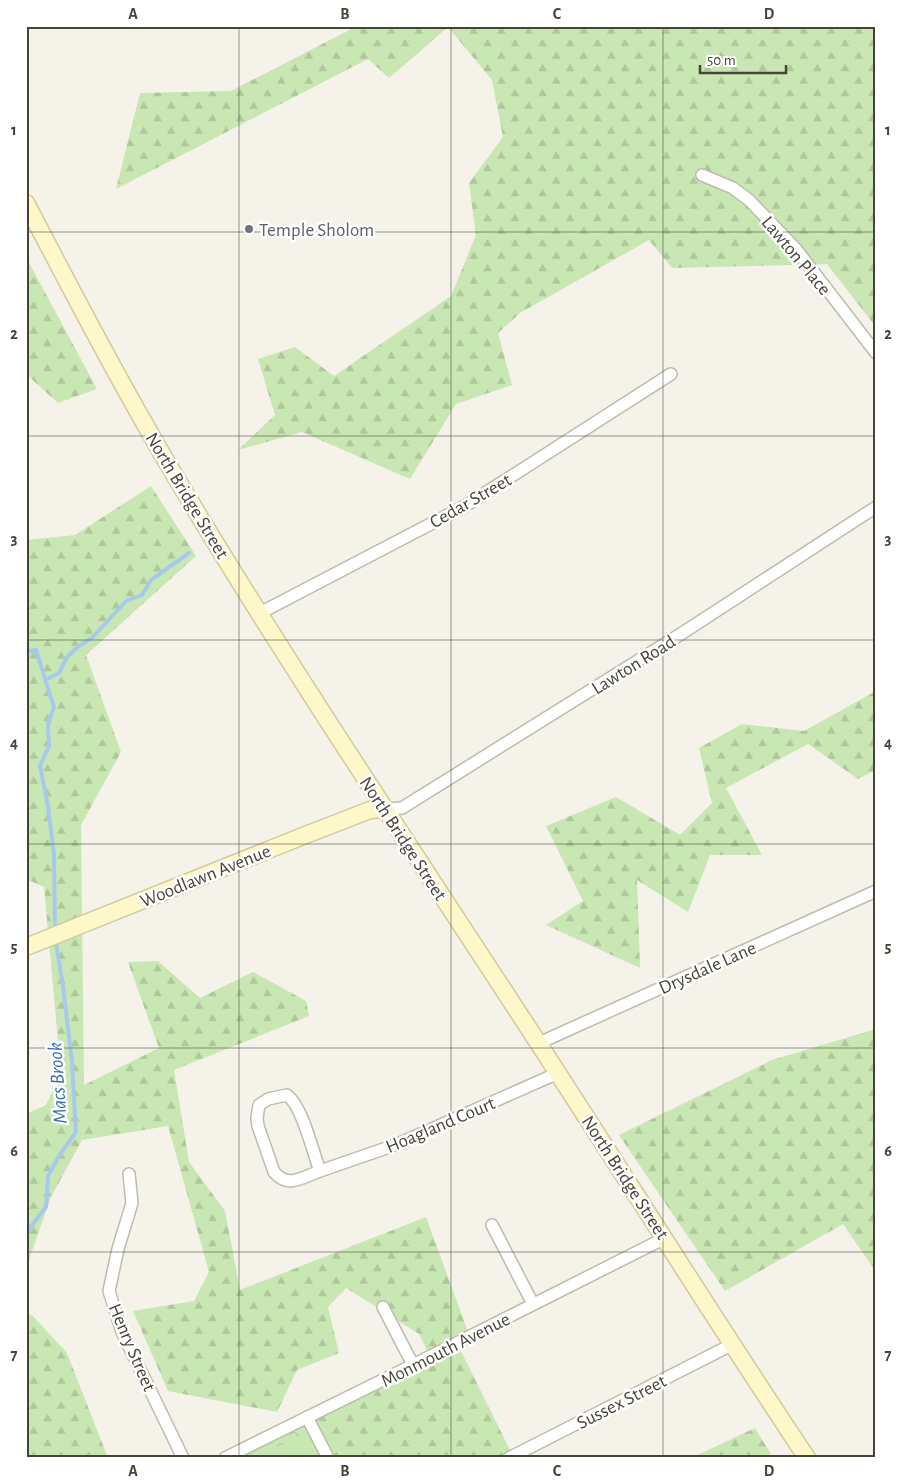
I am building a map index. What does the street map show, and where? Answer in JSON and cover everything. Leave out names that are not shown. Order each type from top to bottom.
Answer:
[{"type":"street","name":"Lawton Place","points":[[702,175],[733,188],[748,200],[796,250],[876,353]]},
{"type":"street","name":"North Bridge Street","points":[[26,204],[172,471],[260,613],[385,809],[808,1458]]},
{"type":"street","name":"Cedar Street","points":[[260,613],[465,506],[671,374]]},
{"type":"street","name":"Lawton Road","points":[[385,809],[402,808],[684,632],[876,507]]},
{"type":"street","name":"Woodlawn Avenue","points":[[26,947],[302,836],[370,810],[385,809]]},
{"type":"street","name":"Drysdale Lane","points":[[539,1043],[876,891]]},
{"type":"street","name":"Hoagland Court","points":[[320,1171],[298,1109],[292,1099],[287,1095],[278,1096],[268,1099],[259,1105],[258,1126],[274,1172],[279,1178],[294,1181],[398,1144],[558,1073]]},
{"type":"street","name":"Henry Street","points":[[128,1174],[132,1203],[118,1249],[109,1291],[122,1332],[184,1458]]},
{"type":"street","points":[[492,1224],[533,1304]]},
{"type":"street","name":"Monmouth Avenue","points":[[224,1458],[664,1238]]},
{"type":"street","points":[[382,1307],[412,1365]]},
{"type":"street","name":"Sussex Street","points":[[509,1458],[733,1344]]},
{"type":"street","points":[[307,1417],[328,1458]]},
{"type":"green space","points":[[357,26],[876,26],[876,327],[827,264],[672,268],[649,240],[520,313],[498,333],[512,385],[456,404],[410,479],[302,432],[238,450],[275,415],[258,359],[295,347],[334,376],[451,296],[476,235],[469,183],[503,137],[492,80],[448,27],[389,78],[368,59],[116,189],[140,93],[231,91]]},
{"type":"green space","points":[[26,257],[97,389],[58,403],[26,374]]},
{"type":"green space","points":[[151,486],[196,556],[86,655],[121,752],[81,825],[84,1085],[159,1048],[128,962],[158,961],[200,998],[253,972],[306,1001],[309,1016],[174,1070],[189,1162],[225,1211],[240,1290],[426,1217],[471,1340],[459,1347],[514,1458],[332,1458],[312,1419],[432,1360],[419,1334],[346,1288],[328,1307],[339,1353],[297,1370],[277,1412],[168,1391],[133,1311],[194,1301],[209,1272],[168,1126],[82,1140],[51,1197],[26,1268],[26,1114],[46,1105],[61,1074],[44,887],[26,879],[26,540],[75,535]]},
{"type":"green space","points":[[876,691],[876,770],[858,779],[808,744],[726,788],[762,855],[710,855],[688,912],[637,880],[640,968],[546,925],[583,901],[546,826],[616,797],[680,835],[712,803],[699,748],[742,724],[804,731]]},
{"type":"green space","points":[[876,1029],[876,1272],[843,1224],[725,1291],[619,1135],[772,1060]]},
{"type":"green space","points":[[26,1313],[33,1316],[67,1353],[108,1458],[26,1458]]},
{"type":"green space","points":[[312,1419],[332,1458],[233,1458]]},
{"type":"green space","points":[[755,1428],[771,1454],[763,1458],[691,1458]]},
{"type":"green space","points":[[305,1434],[318,1458],[254,1458]]},
{"type":"waterway","points":[[45,680],[59,673],[67,657],[80,645],[92,638],[126,601],[142,595],[151,580],[189,553]]},
{"type":"waterway","name":"Macs Brook","points":[[26,647],[29,651],[36,650],[54,707],[48,724],[49,746],[40,766],[48,806],[54,855],[55,926]]},
{"type":"waterway","name":"Macs Brook","points":[[26,1236],[46,1207],[48,1176],[76,1132],[72,1062],[56,944]]},
{"type":"place","name":"Temple Sholom","points":[[249,229]]}]
